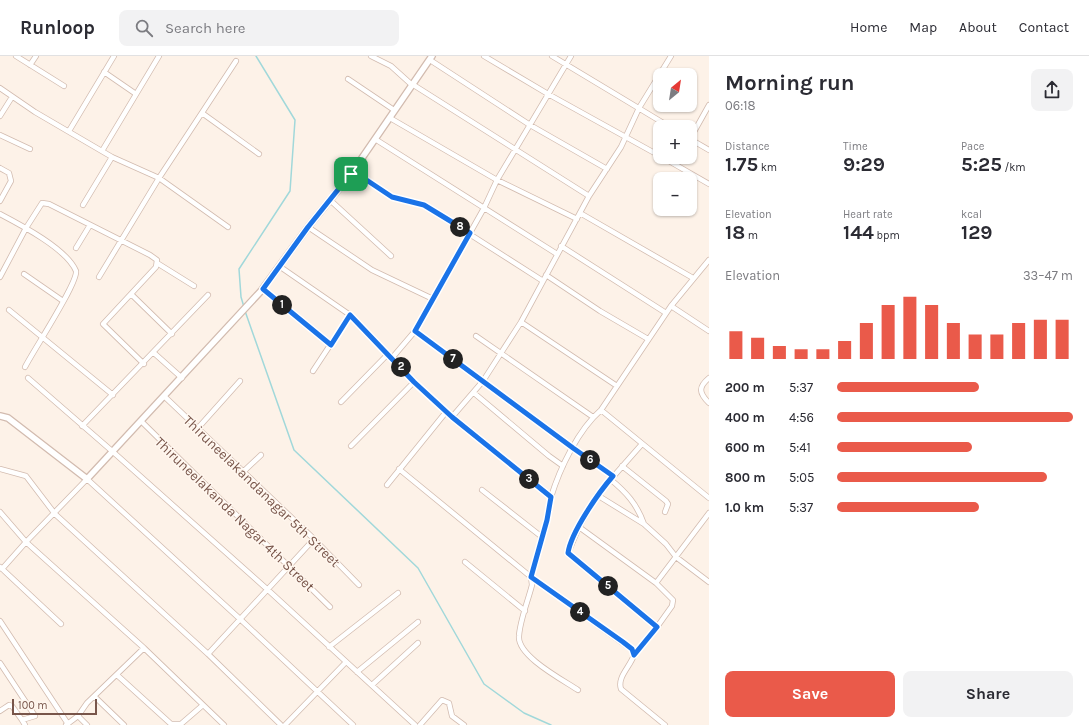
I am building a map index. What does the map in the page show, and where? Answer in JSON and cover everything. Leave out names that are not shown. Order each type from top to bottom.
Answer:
[{"type":"street","points":[[16,56],[64,86]]},
{"type":"street","points":[[30,65],[36,56]]},
{"type":"street","points":[[70,131],[114,56]]},
{"type":"street","points":[[102,151],[158,56]]},
{"type":"street","points":[[371,56],[391,66],[412,85],[589,196]]},
{"type":"street","points":[[484,56],[548,94],[653,152]]},
{"type":"street","points":[[552,56],[659,120]]},
{"type":"street","points":[[341,402],[415,331],[484,208],[497,180],[571,56]]},
{"type":"street","points":[[452,417],[483,382],[499,354],[521,322],[589,196],[627,137],[639,108],[671,56]]},
{"type":"street","points":[[61,624],[1,568],[55,514],[112,451],[165,397],[262,290],[308,227],[353,171],[431,58],[530,125],[606,169]]},
{"type":"street","points":[[99,277],[159,178],[236,61]]},
{"type":"street","points":[[104,72],[136,94]]},
{"type":"street","points":[[348,79],[394,110]]},
{"type":"street","points":[[0,88],[12,97],[112,157],[159,178],[228,227]]},
{"type":"street","points":[[0,116],[12,97]]},
{"type":"street","points":[[697,126],[709,105]]},
{"type":"street","points":[[202,114],[259,154]]},
{"type":"street","points":[[390,118],[497,180],[577,219]]},
{"type":"street","points":[[0,135],[30,149]]},
{"type":"street","points":[[375,139],[558,254]]},
{"type":"street","points":[[697,143],[709,150]]},
{"type":"street","points":[[83,206],[112,157]]},
{"type":"street","points":[[675,164],[709,184]]},
{"type":"street","points":[[0,168],[9,173],[11,181],[0,201]]},
{"type":"street","points":[[353,171],[392,197],[424,205],[543,281]]},
{"type":"street","points":[[330,200],[391,256]]},
{"type":"street","points":[[0,277],[26,228],[40,205],[45,203],[121,239],[150,255],[158,263],[194,286]]},
{"type":"street","points":[[0,214],[26,228],[65,256],[74,267],[76,274],[63,301],[25,367]]},
{"type":"street","points":[[580,214],[693,278]]},
{"type":"street","points":[[76,248],[90,225]]},
{"type":"street","points":[[308,227],[372,270],[433,299]]},
{"type":"street","points":[[562,246],[666,313]]},
{"type":"street","points":[[578,690],[542,667],[531,658],[521,647],[518,637],[532,585],[531,577],[547,520],[551,497],[559,472],[593,417],[601,410],[670,306],[709,260]]},
{"type":"street","points":[[144,364],[102,324],[154,270],[158,263]]},
{"type":"street","points":[[279,266],[350,315],[414,382],[446,412],[551,497]]},
{"type":"street","points":[[24,274],[63,301]]},
{"type":"street","points":[[546,275],[600,311],[648,339]]},
{"type":"street","points":[[262,290],[331,345]]},
{"type":"street","points":[[131,294],[172,334]]},
{"type":"street","points":[[82,426],[144,364],[208,295]]},
{"type":"street","points":[[670,306],[709,331]]},
{"type":"street","points":[[9,310],[113,395]]},
{"type":"street","points":[[313,371],[350,315]]},
{"type":"street","points":[[521,322],[617,386]]},
{"type":"street","points":[[415,331],[612,477],[631,498],[637,507],[644,524]]},
{"type":"street","points":[[476,336],[499,354],[593,417]]},
{"type":"street","points":[[154,353],[182,378]]},
{"type":"street","points":[[28,378],[268,590],[328,647],[416,725]]},
{"type":"street","points":[[709,378],[700,390],[703,397],[709,403]]},
{"type":"street","points":[[198,428],[240,381]]},
{"type":"street","points":[[351,446],[414,382]]},
{"type":"street","points":[[474,393],[563,466]]},
{"type":"street","name":"Thiruneelakandanagar 5th Street","points":[[165,397],[244,471],[360,585]]},
{"type":"street","points":[[601,410],[709,498]]},
{"type":"street","points":[[387,485],[397,476],[399,469],[446,412]]},
{"type":"street","points":[[0,416],[8,418],[87,479],[353,725]]},
{"type":"street","name":"Thiruneelakanda Nagar 4th Street","points":[[141,421],[330,608]]},
{"type":"street","points":[[642,444],[597,495],[568,549],[569,556],[622,596],[657,627]]},
{"type":"street","points":[[244,471],[261,455]]},
{"type":"street","points":[[622,466],[666,501],[668,504],[665,512]]},
{"type":"street","points":[[0,469],[26,476],[55,514],[208,654],[281,725]]},
{"type":"street","points":[[399,469],[531,577],[632,649],[634,655]]},
{"type":"street","points":[[482,490],[542,537]]},
{"type":"street","points":[[597,495],[644,524],[666,544],[676,557],[709,582]]},
{"type":"street","points":[[0,512],[26,542],[144,648],[224,725]]},
{"type":"street","points":[[656,583],[709,513]]},
{"type":"street","points":[[579,526],[656,583],[671,596],[673,603],[657,627],[634,655],[619,684],[621,689],[665,725]]},
{"type":"street","points":[[208,654],[314,539]]},
{"type":"street","points":[[465,562],[525,611]]},
{"type":"street","points":[[328,647],[398,593]]},
{"type":"street","points":[[0,622],[67,724],[78,716],[87,703],[95,697],[144,648]]},
{"type":"street","points":[[356,672],[418,622]]},
{"type":"street","points":[[372,685],[418,643]]},
{"type":"street","points":[[285,725],[346,662]]},
{"type":"street","points":[[0,663],[34,716],[23,723],[12,706],[0,711]]},
{"type":"street","points":[[117,674],[171,724],[181,724],[203,705]]},
{"type":"street","points":[[95,697],[124,725]]},
{"type":"street","points":[[420,725],[442,700],[449,703],[452,716],[464,725]]},
{"type":"street","points":[[78,716],[87,725]]},
{"type":"waterway","points":[[244,307],[241,297],[239,269],[290,191],[295,120],[256,56]]},
{"type":"waterway","points":[[245,311],[294,450],[418,568],[484,684],[524,713],[551,725]]},
{"type":"route","points":[[353,171],[399,200],[416,202],[424,205],[470,233],[415,331],[613,476],[597,495],[579,526],[568,549],[568,553],[569,556],[622,596],[657,627],[634,655],[632,649],[623,642],[531,577],[547,520],[551,497],[452,417],[414,382],[366,330],[350,315],[331,345],[263,289],[283,259],[351,174],[353,171]]}]
